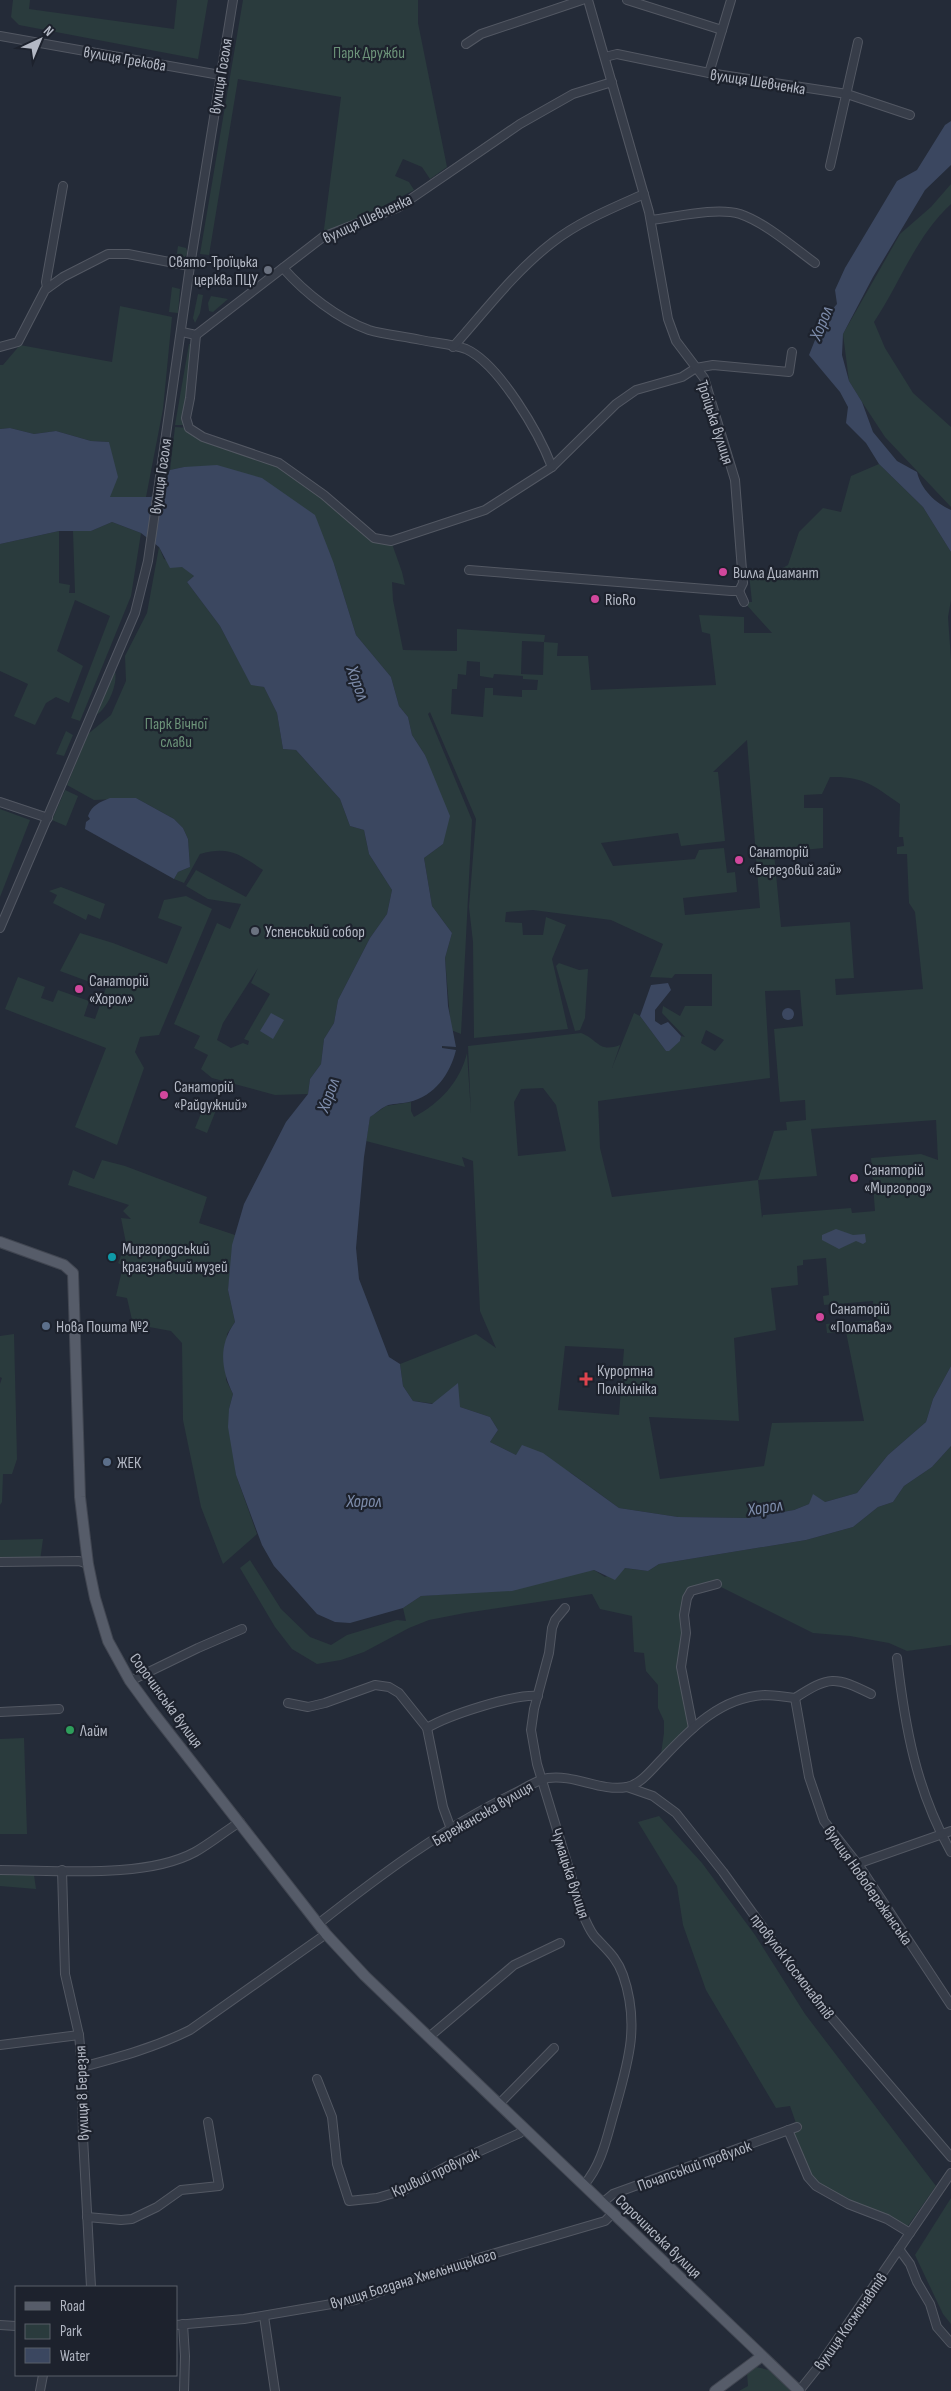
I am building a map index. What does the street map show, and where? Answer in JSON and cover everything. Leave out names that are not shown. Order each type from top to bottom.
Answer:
[{"type":"main road","name":"Сорочинська вулиця","points":[[0,1242],[70,1269],[74,1278],[80,1497],[88,1564],[103,1628],[130,1681],[318,1924],[365,1976],[799,2391]]},
{"type":"main road","points":[[714,2391],[762,2356]]},
{"type":"street","name":"вулиця Гоголя","points":[[0,928],[135,613],[148,561],[190,266],[233,0]]},
{"type":"street","points":[[466,44],[481,34],[582,0]]},
{"type":"street","name":"Троїцька вулиця","points":[[588,0],[651,220],[668,319],[676,341],[704,378],[735,480],[743,583],[739,591]]},
{"type":"street","points":[[627,0],[722,30]]},
{"type":"street","points":[[709,73],[731,0]]},
{"type":"street","name":"вулиця Грекова","points":[[0,36],[220,75]]},
{"type":"street","points":[[830,166],[858,42]]},
{"type":"street","name":"вулиця Шевченка","points":[[605,57],[617,54],[709,73],[847,94],[910,115]]},
{"type":"street","name":"вулиця Шевченка","points":[[196,335],[323,237],[399,207],[520,124],[573,94],[612,82]]},
{"type":"street","points":[[47,288],[46,282],[63,186]]},
{"type":"street","points":[[453,346],[526,265],[554,241],[594,216],[644,194]]},
{"type":"street","points":[[651,220],[719,212],[738,214],[756,221],[815,263]]},
{"type":"street","points":[[0,347],[18,342],[34,307],[47,288],[63,277],[108,254],[128,254],[190,266]]},
{"type":"street","points":[[284,268],[292,278],[348,321],[371,330],[465,348],[484,359],[503,383],[533,429],[552,467]]},
{"type":"street","points":[[182,332],[196,335],[190,398],[186,418],[189,428],[203,437],[279,463],[324,495],[374,538],[391,541],[485,510],[552,467],[616,404],[636,390],[682,376],[696,368],[713,366],[788,372],[792,352]]},
{"type":"street","points":[[469,570],[739,591],[744,602]]},
{"type":"street","points":[[0,802],[48,818]]},
{"type":"street","points":[[0,1562],[79,1561],[88,1564]]},
{"type":"street","points":[[693,1728],[681,1667],[686,1634],[684,1615],[687,1598],[691,1591],[717,1584]]},
{"type":"street","name":"Чумацька вулиця","points":[[564,1608],[555,1620],[552,1628],[549,1653],[531,1730],[532,1742],[583,1915],[592,1932],[612,1953],[617,1962],[623,1975],[630,2005],[630,2053],[625,2079],[599,2164],[584,2185]]},
{"type":"street","points":[[130,1681],[242,1629]]},
{"type":"street","points":[[897,1658],[904,1714],[915,1768],[951,1852]]},
{"type":"street","points":[[627,1787],[649,1774],[711,1712],[740,1701],[767,1695],[795,1698],[814,1686],[831,1680],[849,1683],[871,1694]]},
{"type":"street","points":[[288,1703],[308,1707],[325,1703],[375,1685],[389,1688],[407,1701],[427,1728],[443,1807],[451,1829]]},
{"type":"street","points":[[427,1728],[438,1721],[502,1701],[525,1695],[538,1696]]},
{"type":"street","name":"вулиця Новобережанська","points":[[795,1698],[808,1777],[824,1821],[857,1864],[951,2005]]},
{"type":"street","points":[[0,1712],[59,1709]]},
{"type":"street","name":"Бережанська вулиця","points":[[318,1924],[400,1862],[500,1800],[542,1779],[562,1778],[627,1787]]},
{"type":"street","name":"провулок Космонавтів","points":[[627,1787],[653,1796],[676,1813],[723,1872],[808,1990],[951,2157]]},
{"type":"street","points":[[0,1870],[117,1871],[170,1861],[195,1852],[240,1822]]},
{"type":"street","points":[[857,1864],[951,1832]]},
{"type":"street","name":"вулиця 8 Березня","points":[[62,1870],[65,1974],[79,2035],[82,2067],[87,2217],[92,2286]]},
{"type":"street","points":[[82,2067],[167,2042],[190,2030],[326,1934]]},
{"type":"street","points":[[429,2037],[514,1965],[560,1943]]},
{"type":"street","points":[[0,2045],[79,2035]]},
{"type":"street","points":[[499,2104],[554,2048]]},
{"type":"street","name":"Кривий провулок","points":[[317,2079],[332,2117],[337,2164],[349,2201],[377,2198],[404,2190],[451,2164],[520,2132],[524,2128]]},
{"type":"street","points":[[87,2217],[132,2219],[157,2207],[181,2190],[219,2186],[208,2122]]},
{"type":"street","name":"Почапський провулок","points":[[602,2203],[613,2194],[798,2126]]},
{"type":"street","points":[[788,2130],[808,2177],[816,2186],[848,2204],[887,2219],[910,2233]]},
{"type":"street","name":"вулиця Космонавтів","points":[[799,2391],[819,2366],[951,2173]]},
{"type":"street","name":"вулиця Богдана Хмельницького","points":[[180,2324],[264,2316],[355,2300],[482,2257],[605,2221],[613,2213]]},
{"type":"street","name":"вулиця Космонавтів","points":[[899,2250],[910,2264],[917,2282],[930,2304],[937,2327],[951,2343]]},
{"type":"street","points":[[264,2316],[275,2391]]},
{"type":"street","points":[[180,2324],[186,2356],[184,2391]]},
{"type":"street","points":[[0,2325],[15,2326]]},
{"type":"street","points":[[40,2391],[43,2376]]},
{"type":"green space","points":[[13,0],[30,0],[29,9],[174,29],[177,0],[208,0],[198,59],[19,25],[11,17]]},
{"type":"green space","name":"Парк Дружби","points":[[243,0],[418,0],[418,23],[447,167],[430,179],[422,167],[403,159],[395,176],[409,182],[414,190],[323,237],[341,97],[238,79],[209,255],[200,254]]},
{"type":"green space","points":[[951,184],[951,204],[928,230],[918,245],[874,322],[885,348],[913,393],[951,427],[951,507],[885,437],[862,402],[849,381],[843,334],[900,234],[931,207]]},
{"type":"green space","points":[[178,246],[186,248],[188,253],[183,259],[176,259]]},
{"type":"green space","points":[[172,287],[180,289],[178,313],[169,312]]},
{"type":"green space","points":[[198,294],[203,295],[200,313],[195,323],[193,318]]},
{"type":"green space","points":[[211,296],[228,299],[213,312],[209,311],[208,303]]},
{"type":"green space","points":[[120,306],[172,317],[163,409],[146,497],[110,497],[109,442],[91,441],[56,431],[34,434],[10,428],[0,429],[0,365],[3,365],[20,345],[112,362]]},
{"type":"green space","points":[[189,344],[193,344],[193,356],[184,425],[175,425]]},
{"type":"green space","points":[[175,427],[189,428],[279,463],[373,538],[391,541],[405,585],[392,582],[393,600],[403,650],[457,651],[457,629],[545,635],[544,642],[558,643],[557,656],[588,656],[591,690],[716,685],[710,634],[702,632],[699,615],[744,617],[744,633],[772,633],[744,602],[752,602],[749,574],[770,575],[788,565],[799,532],[823,508],[841,512],[851,476],[879,464],[923,507],[951,552],[951,600],[948,617],[951,659],[951,1366],[933,1399],[926,1422],[888,1455],[857,1493],[825,1502],[809,1504],[794,1510],[747,1518],[678,1517],[619,1508],[571,1473],[516,1455],[490,1442],[498,1430],[490,1417],[460,1407],[413,1401],[403,1386],[400,1364],[476,1334],[496,1348],[480,1311],[473,1161],[462,1157],[465,1167],[366,1141],[370,1117],[386,1106],[411,1102],[411,1111],[414,1117],[448,1091],[464,1064],[467,1053],[471,1114],[468,1046],[581,1033],[603,1047],[620,1045],[612,1068],[634,1013],[640,1016],[666,1051],[680,1041],[681,1036],[685,1037],[662,1013],[663,1006],[680,1016],[685,1006],[712,1006],[712,974],[675,974],[672,978],[650,977],[663,944],[611,920],[533,910],[506,912],[505,922],[522,923],[523,935],[543,935],[546,917],[566,925],[552,959],[568,1029],[474,1038],[473,942],[469,907],[476,819],[430,712],[428,714],[472,820],[461,1034],[451,1030],[445,958],[452,933],[432,906],[424,858],[443,844],[425,755],[412,735],[408,717],[399,706],[391,677],[356,635],[334,564],[184,467],[170,470]],"holes":[[[522,641],[544,642],[543,675],[521,674]],[[467,661],[480,662],[480,676],[493,678],[494,674],[523,676],[523,679],[538,680],[537,690],[522,690],[522,697],[493,695],[493,688],[485,688],[483,717],[451,714],[452,689],[457,689],[458,674],[466,675]],[[747,740],[760,908],[685,915],[683,898],[737,892],[735,872],[727,873],[724,848],[699,850],[695,859],[613,866],[601,843],[678,833],[681,846],[725,841],[718,772],[713,772]],[[830,777],[860,780],[900,804],[899,837],[903,837],[904,846],[897,847],[897,854],[907,854],[909,903],[915,912],[923,989],[836,995],[835,979],[854,978],[850,922],[781,927],[774,853],[823,848],[823,808],[804,808],[804,795],[822,794]],[[800,990],[803,1026],[774,1029],[780,1102],[805,1100],[806,1120],[786,1122],[787,1130],[774,1131],[758,1180],[612,1197],[600,1148],[598,1101],[770,1078],[765,991]],[[706,1030],[724,1040],[715,1051],[701,1043]],[[543,1088],[556,1105],[566,1151],[518,1156],[514,1102],[521,1089]],[[936,1120],[938,1160],[921,1154],[871,1158],[875,1211],[852,1213],[851,1208],[763,1215],[762,1218],[758,1180],[817,1176],[811,1129]],[[826,1258],[829,1295],[823,1296],[824,1305],[873,1301],[875,1320],[826,1324],[827,1333],[846,1332],[864,1421],[772,1423],[764,1466],[660,1479],[649,1417],[739,1421],[734,1338],[776,1330],[771,1288],[798,1285],[797,1266],[803,1265],[803,1260]],[[565,1346],[624,1349],[619,1415],[558,1410]]]},
{"type":"green space","points":[[112,522],[141,533],[131,596],[80,721],[71,718],[110,616],[75,600],[57,651],[83,666],[69,703],[56,697],[46,703],[35,725],[14,716],[28,684],[0,671],[0,544],[59,531],[59,583],[70,585],[69,593],[75,593],[73,531],[91,531]]},
{"type":"green space","name":"Парк Вічної слави","points":[[159,547],[164,559],[182,566],[194,576],[187,582],[220,626],[251,684],[264,687],[277,713],[283,749],[296,750],[340,799],[350,826],[364,830],[369,854],[392,890],[387,914],[370,938],[338,1000],[334,1023],[324,1039],[321,1064],[310,1079],[308,1094],[275,1095],[212,1078],[201,1069],[208,1055],[194,1048],[200,1036],[174,1024],[217,923],[230,929],[241,904],[208,899],[186,886],[196,870],[246,897],[263,870],[240,856],[226,851],[219,851],[200,854],[184,883],[174,879],[178,872],[190,867],[188,839],[183,828],[174,819],[136,798],[94,800],[67,785],[88,734],[111,715],[126,681],[125,656],[147,613]],"holes":[[[258,968],[251,983],[270,994],[244,1039],[249,1041],[248,1045],[243,1043],[231,1048],[217,1040],[223,1023]]]},
{"type":"green space","points":[[115,671],[115,682],[111,695],[104,707],[96,715]]},
{"type":"green space","points":[[66,731],[73,735],[64,756],[56,754]]},
{"type":"green space","points":[[65,790],[78,796],[66,826],[52,820]]},
{"type":"green space","points":[[0,809],[30,820],[0,897]]},
{"type":"green space","points":[[61,887],[105,904],[100,919],[88,914],[86,920],[53,903],[57,895],[49,891]]},
{"type":"green space","points":[[186,896],[212,909],[159,1035],[140,1037],[135,1052],[144,1068],[117,1145],[75,1127],[106,1048],[5,1009],[18,977],[45,987],[41,998],[53,1002],[58,990],[89,1001],[84,1016],[95,1019],[106,988],[60,971],[80,933],[113,943],[167,964],[182,927],[158,918],[164,900]]},
{"type":"green space","points":[[559,963],[579,970],[588,969],[585,1018],[580,1030],[575,1031],[556,966]]},
{"type":"green space","points":[[206,1101],[218,1105],[207,1133],[195,1128]]},
{"type":"green space","points":[[102,1160],[125,1166],[207,1197],[199,1223],[235,1235],[228,1290],[235,1322],[227,1334],[226,1380],[233,1394],[229,1409],[236,1475],[257,1534],[223,1564],[201,1507],[183,1420],[182,1343],[171,1331],[133,1324],[127,1298],[116,1296],[123,1266],[118,1263],[123,1251],[122,1244],[126,1243],[121,1218],[131,1219],[123,1211],[129,1205],[68,1185],[73,1170],[94,1179]]},
{"type":"green space","points":[[14,1334],[17,1459],[12,1474],[3,1474],[2,1502],[0,1505],[0,1384],[2,1378],[0,1377],[0,1336]]},
{"type":"green space","points":[[951,1446],[951,1645],[907,1651],[889,1643],[850,1636],[813,1633],[717,1585],[691,1591],[687,1598],[681,1667],[693,1728],[660,1761],[664,1721],[658,1708],[658,1685],[646,1671],[644,1653],[634,1652],[632,1616],[600,1609],[592,1594],[429,1620],[409,1628],[364,1652],[341,1660],[317,1664],[292,1649],[275,1627],[240,1568],[250,1560],[281,1609],[310,1637],[331,1645],[347,1635],[397,1620],[406,1621],[403,1608],[421,1596],[451,1594],[594,1570],[605,1577],[625,1568],[648,1571],[659,1564],[806,1540],[853,1527],[878,1507],[893,1502],[904,1486],[932,1467]]},
{"type":"green space","points":[[43,1539],[40,1561],[0,1562],[0,1540]]},
{"type":"green space","points":[[24,1738],[27,1834],[0,1834],[0,1739]]},
{"type":"green space","points":[[659,1816],[702,1863],[755,1935],[805,2014],[936,2186],[905,2230],[816,2186],[788,2130],[797,2126],[790,2106],[776,2108],[706,1990],[683,1925],[677,1886],[638,1822]]},
{"type":"green space","points":[[0,1875],[34,1875],[36,1889],[0,1886]]},
{"type":"green space","points":[[951,2198],[951,2324],[943,2314],[915,2255]]},
{"type":"green space","points":[[756,2367],[769,2370],[793,2391],[739,2391],[748,2386],[747,2373]]},
{"type":"water","name":"Хорол","points":[[951,121],[951,165],[925,190],[873,277],[843,334],[842,355],[849,381],[862,402],[873,432],[897,461],[917,472],[925,490],[930,495],[951,510],[951,552],[923,507],[879,464],[866,443],[846,423],[848,407],[840,392],[809,355],[823,320],[837,304],[835,290],[845,268],[897,181],[917,170],[945,125]]},
{"type":"water","name":"Хорол","points":[[10,428],[34,434],[56,431],[91,441],[109,442],[118,477],[110,497],[151,497],[163,487],[170,470],[184,467],[217,465],[262,478],[315,515],[334,564],[356,635],[391,677],[399,706],[408,717],[412,735],[425,755],[450,816],[443,844],[424,858],[432,906],[452,933],[445,958],[448,1006],[456,1047],[442,1046],[442,1048],[456,1050],[450,1067],[434,1089],[418,1099],[386,1106],[370,1117],[364,1157],[356,1248],[359,1279],[389,1357],[400,1364],[403,1386],[413,1401],[432,1404],[458,1383],[460,1407],[490,1417],[498,1430],[490,1442],[516,1455],[522,1445],[543,1453],[619,1508],[678,1517],[747,1518],[794,1510],[809,1504],[813,1494],[825,1502],[857,1493],[888,1455],[926,1422],[933,1399],[951,1366],[951,1446],[932,1467],[904,1486],[893,1502],[878,1507],[853,1527],[806,1540],[659,1564],[648,1571],[625,1568],[615,1580],[594,1570],[512,1591],[421,1596],[403,1608],[350,1623],[335,1622],[317,1614],[274,1566],[262,1545],[236,1475],[228,1427],[229,1409],[233,1394],[226,1376],[223,1358],[226,1340],[235,1322],[228,1290],[232,1245],[244,1204],[286,1122],[308,1094],[310,1079],[321,1064],[324,1039],[334,1023],[338,1000],[370,938],[387,914],[392,890],[369,854],[364,830],[350,826],[340,799],[296,750],[283,749],[277,713],[264,687],[251,685],[220,626],[187,582],[194,576],[182,567],[170,568],[159,547],[141,533],[112,522],[91,531],[59,531],[0,544],[0,429]]},
{"type":"water","points":[[110,798],[136,798],[174,819],[183,828],[188,839],[190,867],[178,872],[174,879],[85,829],[92,809]]},
{"type":"water","points":[[668,983],[671,990],[655,1010],[655,1021],[661,1025],[668,1022],[681,1036],[680,1041],[669,1051],[666,1051],[640,1016],[651,985]]},
{"type":"water","points":[[788,1008],[794,1014],[788,1020],[782,1014]]},
{"type":"water","points":[[271,1013],[284,1020],[273,1039],[260,1031]]},
{"type":"water","points":[[836,1229],[853,1235],[865,1234],[866,1242],[863,1244],[856,1241],[839,1249],[822,1240],[822,1235]]},
{"type":"place","name":"Свято-Троїцька церква ПЦУ","points":[[268,270]]},
{"type":"place","name":"Вилла Диамант","points":[[723,572]]},
{"type":"place","name":"RioRo","points":[[595,599]]},
{"type":"place","name":"Санаторій «Березовий гай»","points":[[739,860]]},
{"type":"place","name":"Успенський собор","points":[[255,931]]},
{"type":"place","name":"Санаторій «Хорол»","points":[[79,989]]},
{"type":"place","name":"Санаторій «Райдужний»","points":[[164,1095]]},
{"type":"place","name":"Санаторій «Миргород»","points":[[854,1178]]},
{"type":"place","name":"Миргородський краєзнавчий музей","points":[[112,1257]]},
{"type":"place","name":"Санаторій «Полтава»","points":[[820,1317]]},
{"type":"place","name":"Нова Пошта №2","points":[[46,1326]]},
{"type":"place","name":"Курортна Поліклініка","points":[[586,1379]]},
{"type":"place","name":"ЖЕК","points":[[107,1462]]},
{"type":"place","name":"Лайм","points":[[70,1730]]}]
